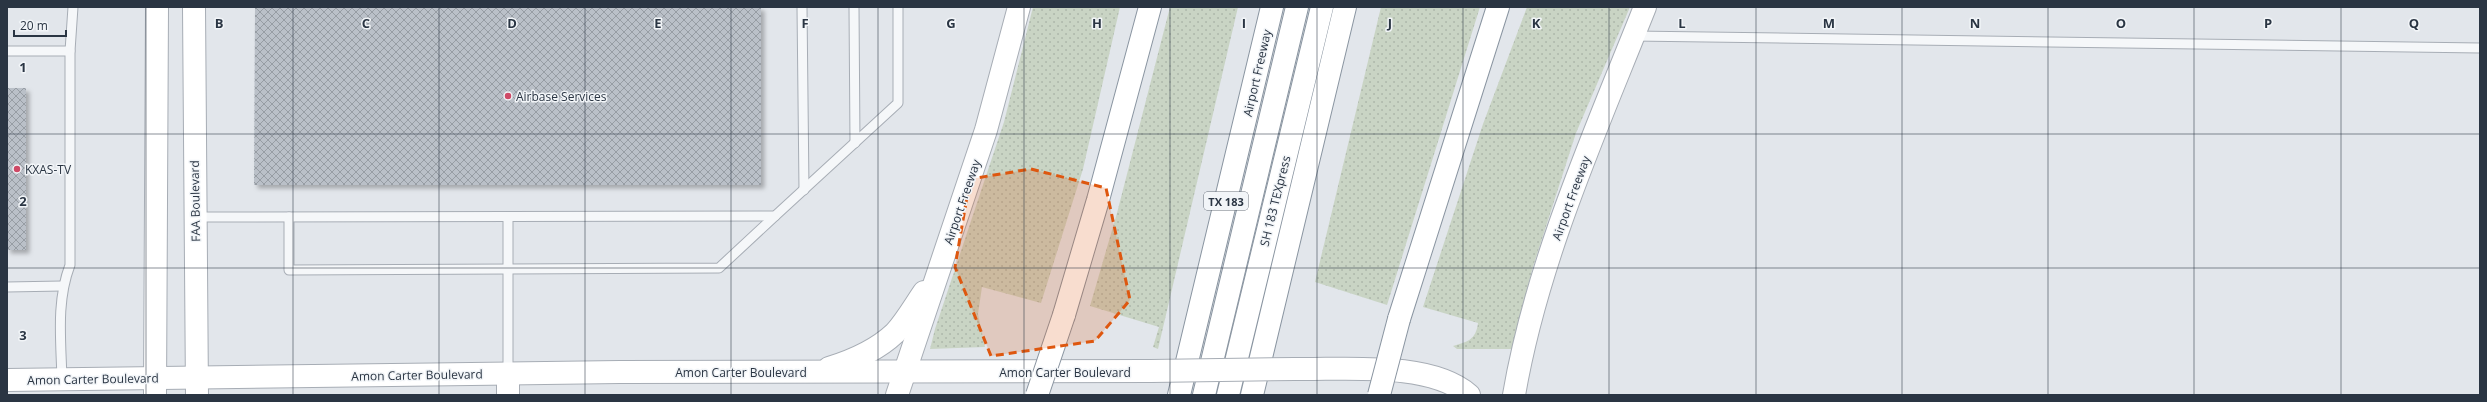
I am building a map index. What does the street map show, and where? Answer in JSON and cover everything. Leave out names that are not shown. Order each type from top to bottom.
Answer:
[{"type":"main road","points":[[155,387],[157,7]]},
{"type":"main road","name":"FAA Boulevard","points":[[194,7],[197,386]]},
{"type":"main road","name":"Airport Freeway","points":[[897,395],[986,130],[1018,7]]},
{"type":"main road","points":[[1129,87],[1146,7]]},
{"type":"main road","points":[[1037,395],[1064,315],[1129,87],[1150,7]]},
{"type":"main road","name":"Airport Freeway","points":[[1179,395],[1272,7]]},
{"type":"main road","name":"SH 183 TEXpress","points":[[1204,395],[1297,7]]},
{"type":"main road","name":"SH 183 TEXpress","points":[[1228,395],[1322,7]]},
{"type":"main road","points":[[1252,395],[1345,7]]},
{"type":"main road","points":[[1380,395],[1399,319],[1498,7]]},
{"type":"main road","name":"Airport Freeway","points":[[1514,395],[1531,316],[1568,201],[1645,7]]},
{"type":"main road","points":[[804,372],[848,362],[873,349],[895,332],[938,273]]},
{"type":"main road","name":"Amon Carter Boulevard","points":[[7,380],[62,380],[155,387],[508,374],[804,372],[904,373],[1295,369],[1416,372],[1456,385],[1469,395]]},
{"type":"main road","points":[[508,374],[508,395]]},
{"type":"lane","points":[[62,380],[60,307],[62,286],[70,265],[70,51],[73,7]]},
{"type":"lane","points":[[802,7],[804,190]]},
{"type":"lane","points":[[854,7],[855,143]]},
{"type":"lane","points":[[289,217],[289,270],[719,268],[898,104],[898,7]]},
{"type":"lane","points":[[1633,36],[2480,48]]},
{"type":"lane","points":[[7,51],[70,51]]},
{"type":"lane","points":[[195,217],[775,216]]},
{"type":"lane","points":[[508,217],[508,374]]},
{"type":"lane","points":[[7,287],[62,286]]},
{"type":"highlighted area","points":[[1031,169],[1106,188],[1130,300],[1095,341],[991,356],[955,267],[970,179]]},
{"type":"green space","points":[[1033,7],[1120,7],[1083,169],[1041,303],[982,287],[978,314],[985,347],[930,349],[935,329],[1004,122]]},
{"type":"green space","points":[[1170,7],[1238,7],[1158,349],[1153,347],[1159,327],[1090,306],[1117,213]]},
{"type":"green space","points":[[1381,7],[1480,7],[1387,305],[1315,282]]},
{"type":"green space","points":[[1527,7],[1630,7],[1576,133],[1532,270],[1513,349],[1457,349],[1453,346],[1463,343],[1473,337],[1478,323],[1423,307],[1483,124]]},
{"type":"building","name":"Airbase Services","points":[[255,7],[761,7],[761,185],[254,185]]},
{"type":"building","name":"KXAS-TV","points":[[7,88],[26,88],[26,250],[7,250]]},
{"type":"place","name":"Airbase Services","points":[[508,96]]},
{"type":"place","name":"KXAS-TV","points":[[17,169]]}]
